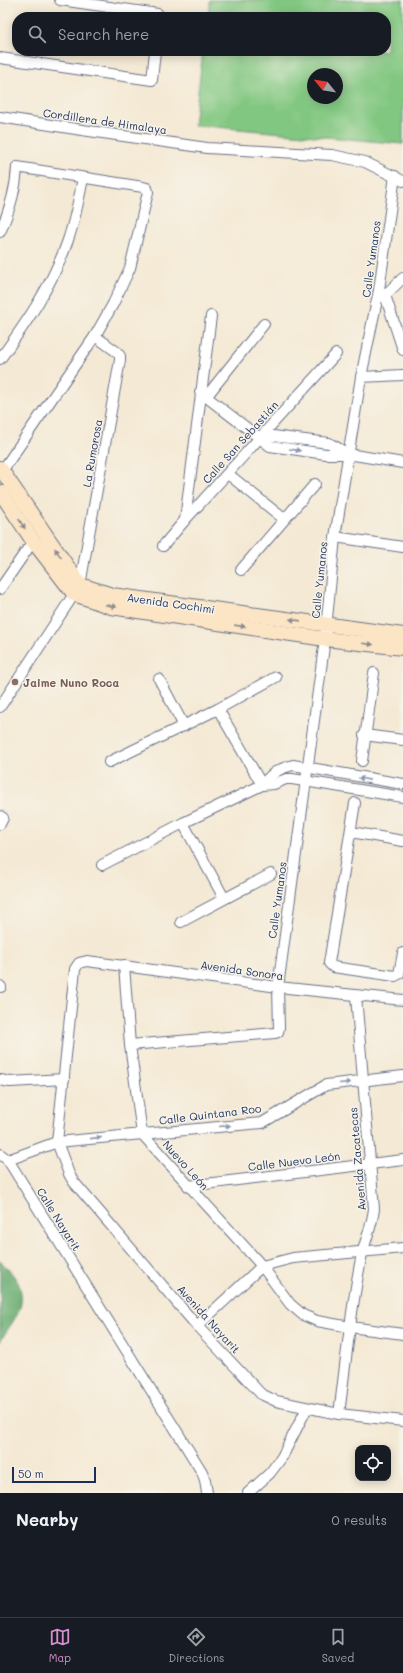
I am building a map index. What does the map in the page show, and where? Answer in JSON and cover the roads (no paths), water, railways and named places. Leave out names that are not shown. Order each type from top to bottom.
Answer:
[{"type":"street","points":[[60,0],[134,12]]},
{"type":"street","points":[[0,58],[152,80],[154,56]]},
{"type":"street","name":"Cordillera de Himalaya","points":[[0,117],[207,148],[332,155],[365,162],[399,179]]},
{"type":"street","points":[[0,232],[16,181],[17,167],[147,188],[148,192],[130,268],[113,304],[95,336],[1,471],[77,590]]},
{"type":"street","points":[[0,359],[25,325],[53,276],[70,235],[83,178]]},
{"type":"street","name":"Calle Yumanos","points":[[130,1045],[275,1033],[278,1032],[280,1028],[278,987],[326,632],[335,537],[361,377],[382,293],[399,179]]},
{"type":"street","points":[[403,278],[382,293],[403,350]]},
{"type":"street","points":[[185,520],[203,395],[211,316]]},
{"type":"street","points":[[203,395],[264,324]]},
{"type":"street","name":"La Rumorosa","points":[[77,590],[120,360],[120,356],[117,352],[95,336]]},
{"type":"street","name":"Calle San Sebastián","points":[[163,546],[336,354]]},
{"type":"street","points":[[361,377],[403,375]]},
{"type":"street","points":[[203,395],[260,438],[273,436],[329,443],[348,454],[403,463]]},
{"type":"street","points":[[228,474],[284,520]]},
{"type":"street","points":[[241,570],[314,484]]},
{"type":"street","points":[[0,492],[33,541],[77,590]]},
{"type":"street","points":[[335,537],[403,547]]},
{"type":"street","points":[[0,589],[33,541]]},
{"type":"street","points":[[0,707],[77,590]]},
{"type":"street","name":"Avenida Cochimí","points":[[77,590],[111,607],[326,632],[403,635]]},
{"type":"street","name":"Avenida Cochimí","points":[[326,632],[403,648]]},
{"type":"street","points":[[362,761],[364,735],[374,673]]},
{"type":"street","points":[[109,762],[218,709],[276,677]]},
{"type":"street","points":[[159,679],[184,726]]},
{"type":"street","points":[[218,709],[262,785]]},
{"type":"street","points":[[364,735],[403,740]]},
{"type":"street","points":[[262,785],[271,774],[285,767],[293,766],[382,782],[403,784]]},
{"type":"street","points":[[102,865],[183,823],[262,785],[274,784],[286,779],[403,796]]},
{"type":"street","points":[[380,793],[382,782]]},
{"type":"street","points":[[355,803],[330,963],[331,966],[395,976],[399,974],[403,953]]},
{"type":"street","points":[[183,823],[224,898]]},
{"type":"street","points":[[351,832],[403,841]]},
{"type":"street","points":[[181,922],[271,874]]},
{"type":"street","name":"Avenida Sonora","points":[[64,1079],[75,969],[80,963],[87,960],[278,987],[403,1000]]},
{"type":"street","points":[[124,965],[130,1045],[142,1134]]},
{"type":"street","name":"Avenida Zacatecas","points":[[339,1414],[350,1328],[363,1252],[372,1224],[374,1209],[356,996]]},
{"type":"street","name":"Calle Quintana Roo","points":[[57,1142],[262,1122],[326,1085],[403,1076]]},
{"type":"street","points":[[0,1080],[10,1082],[29,1082],[64,1079],[57,1142]]},
{"type":"street","name":"Nuevo León","points":[[142,1134],[262,1266],[290,1304],[303,1314],[317,1321],[350,1328],[403,1334]]},
{"type":"street","name":"Calle Nayarit","points":[[57,1142],[4,1157],[202,1472],[206,1480],[207,1493]]},
{"type":"street","name":"Avenida Nayarit","points":[[57,1142],[73,1181],[197,1326],[261,1394],[276,1401],[307,1408],[339,1414],[403,1421]]},
{"type":"street","name":"Calle Nuevo León","points":[[188,1186],[403,1160]]},
{"type":"street","points":[[197,1326],[262,1266],[294,1258],[403,1248]]},
{"type":"street","points":[[248,1493],[270,1473],[282,1457],[307,1408]]},
{"type":"place","name":"Jaime Nuno Roca","points":[[15,682]]}]
